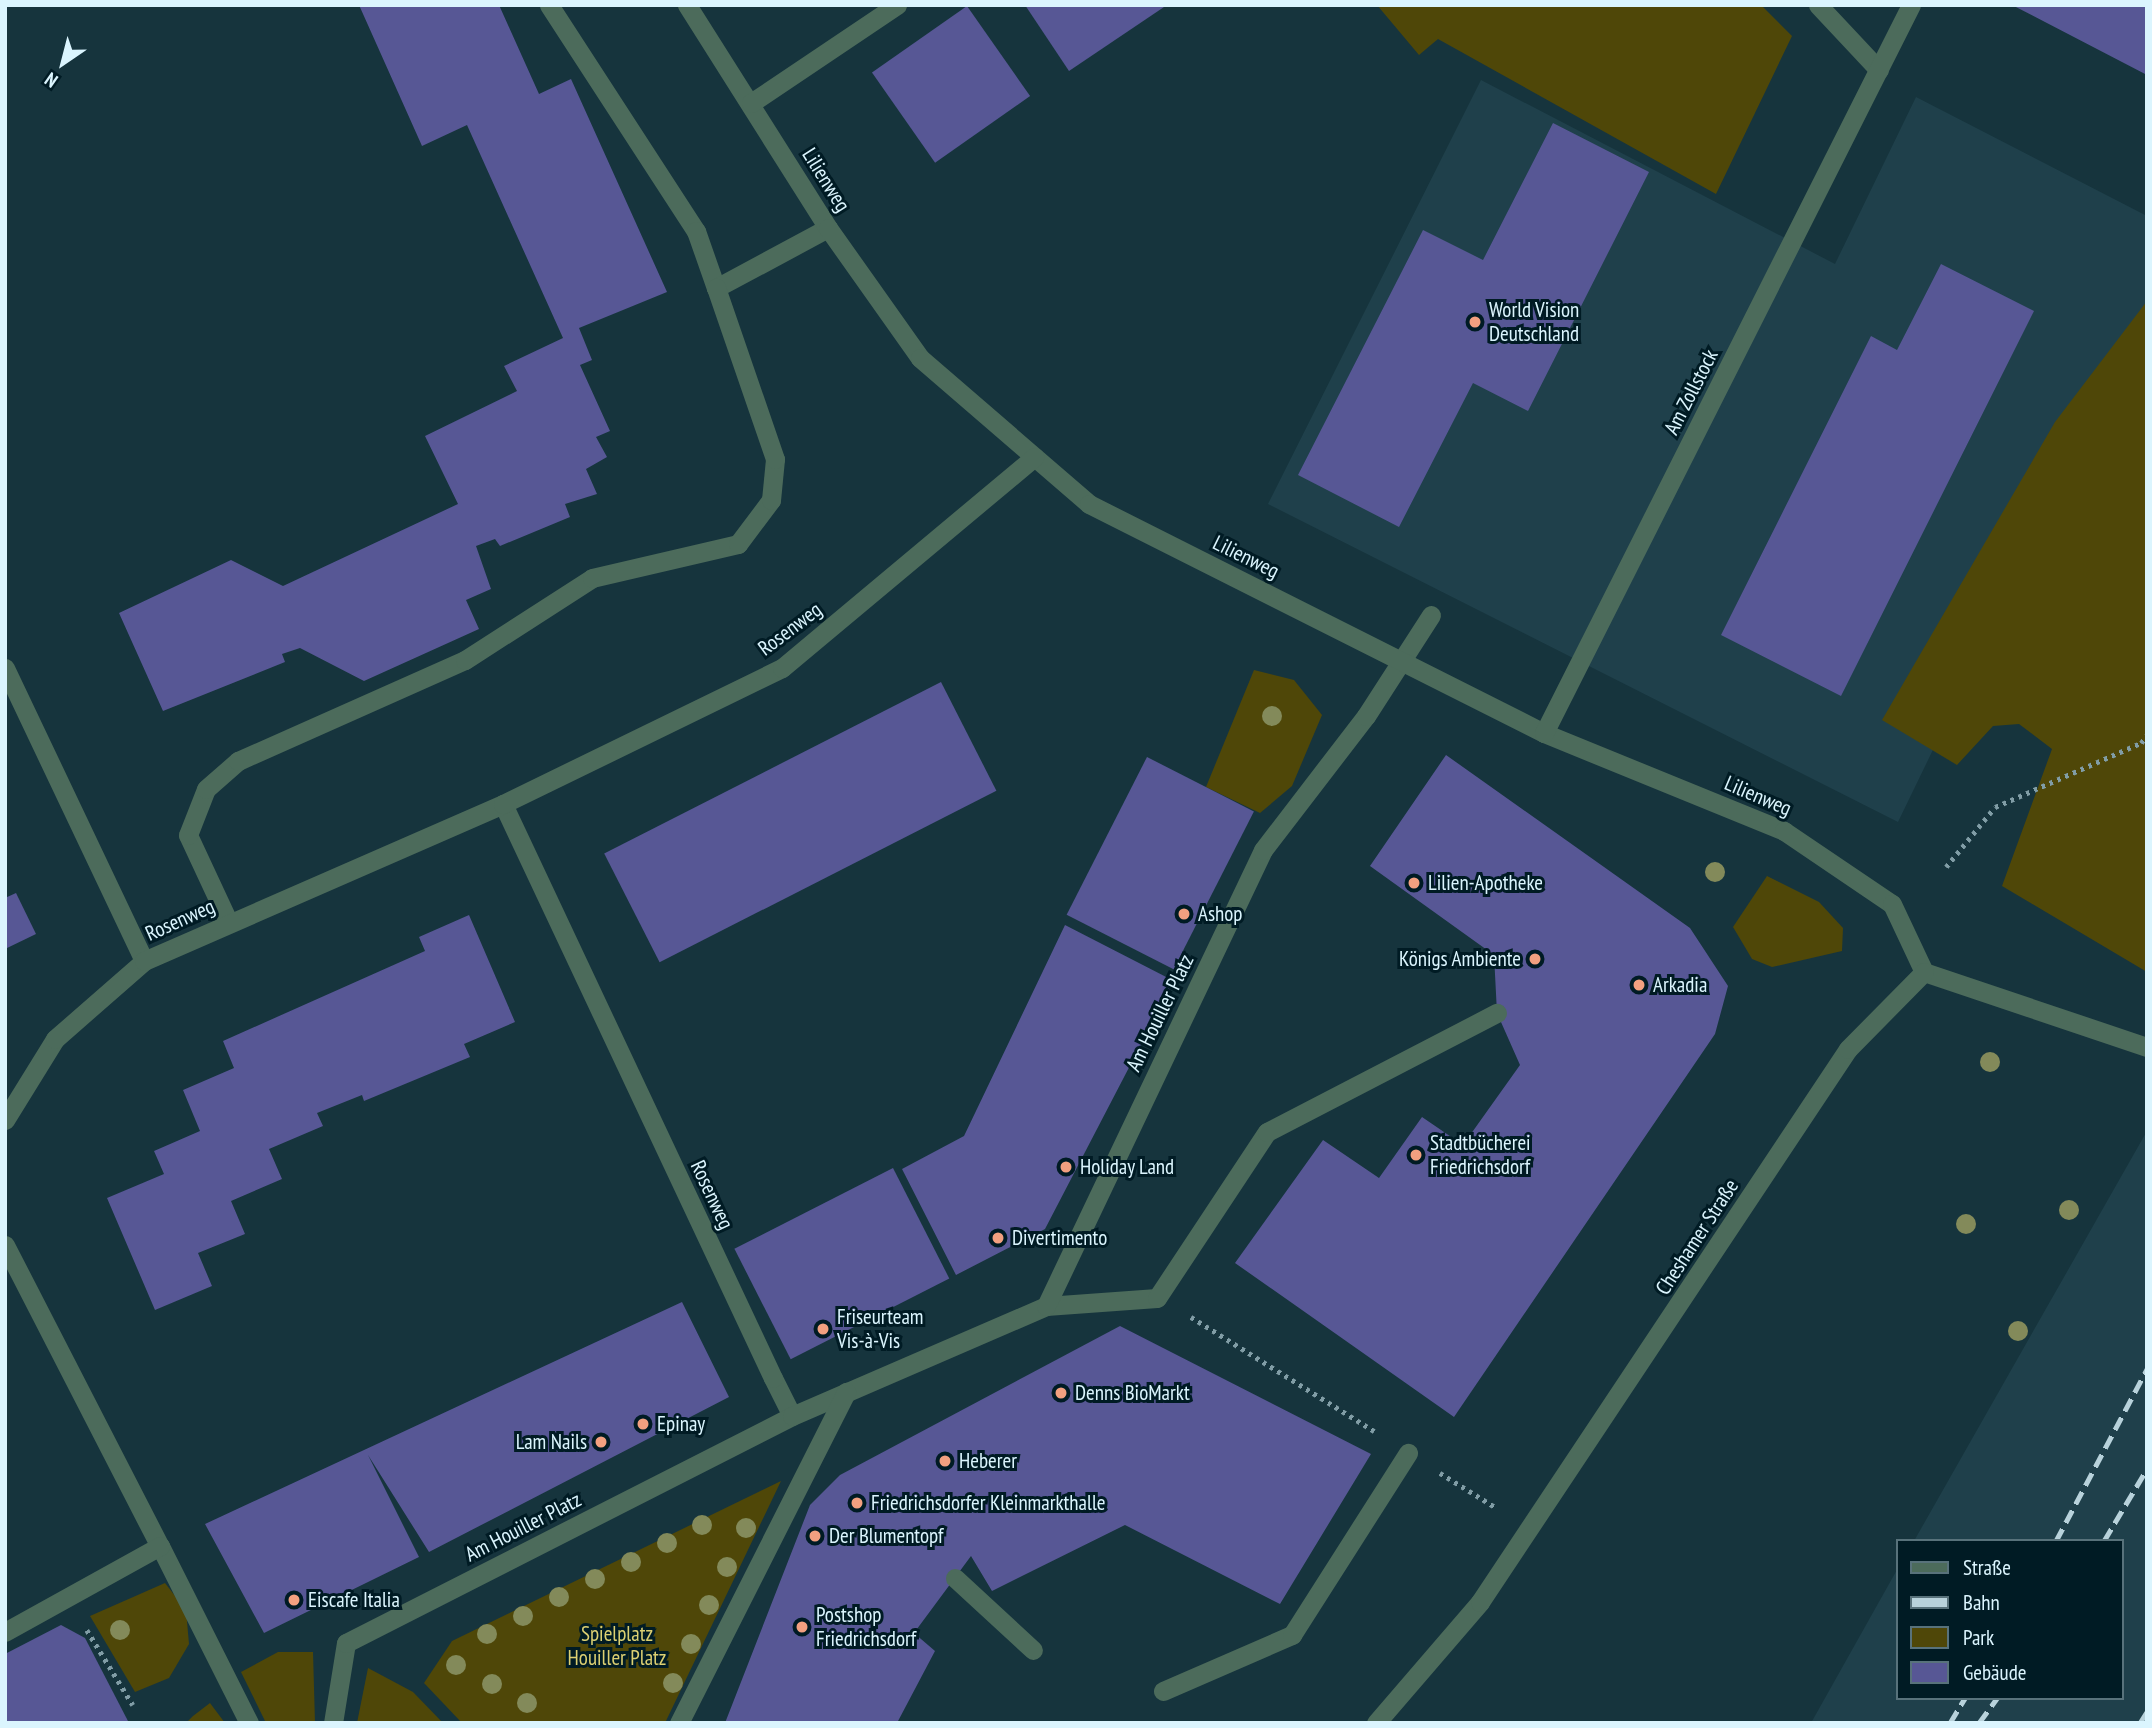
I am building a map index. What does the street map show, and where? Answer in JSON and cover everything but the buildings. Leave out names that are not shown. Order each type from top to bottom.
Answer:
[{"type":"street","points":[[229,923],[188,835],[206,789],[237,761],[465,660],[592,578],[738,544],[771,500],[775,459],[696,231],[549,5]]},
{"type":"street","name":"Lilienweg","points":[[687,5],[828,228],[920,358],[1089,504],[1544,733],[1784,831],[1828,856],[1892,904],[1924,972]]},
{"type":"street","points":[[751,103],[897,5]]},
{"type":"street","points":[[1818,5],[1879,71]]},
{"type":"street","name":"Am Zollstock","points":[[1544,733],[1911,5]]},
{"type":"street","points":[[716,288],[828,228]]},
{"type":"street","name":"Rosenweg","points":[[5,1120],[55,1039],[144,961],[503,804],[782,668],[1034,457]]},
{"type":"street","name":"Am Houiller Platz","points":[[1046,1306],[1263,850],[1402,660],[1431,615]]},
{"type":"street","name":"Rosenweg","points":[[5,668],[144,961]]},
{"type":"street","name":"Rosenweg","points":[[503,804],[792,1416]]},
{"type":"street","points":[[1924,972],[2147,1046]]},
{"type":"street","name":"Cheshamer Straße","points":[[1376,1723],[1480,1602],[1848,1049],[1924,972]]},
{"type":"street","name":"Am Houiller Platz","points":[[333,1723],[346,1643],[792,1416],[1046,1306],[1157,1298],[1267,1132],[1497,1013]]},
{"type":"street","points":[[5,1245],[249,1723]]},
{"type":"street","points":[[679,1723],[846,1392]]},
{"type":"street","points":[[1163,1691],[1292,1635],[1408,1453]]},
{"type":"street","points":[[5,1632],[69,1600],[160,1546]]},
{"type":"street","points":[[955,1578],[1033,1650]]},
{"type":"path","points":[[1946,867],[1995,807],[2141,743],[2147,734]]},
{"type":"path","points":[[1178,1309],[1531,1529]]},
{"type":"path","points":[[69,1600],[132,1704]]},
{"type":"shaded area","points":[[1481,80],[1835,264],[1916,97],[2147,216],[2147,308],[1898,822],[1268,504]]},
{"type":"shaded area","points":[[2147,1131],[2147,1723],[1811,1723],[1896,1572],[1896,1700],[2124,1700],[2124,1539],[1915,1539]]},
{"type":"green space","points":[[1377,5],[1761,5],[1792,36],[1716,194],[1438,39],[1419,55]]},
{"type":"green space","points":[[2147,301],[2147,972],[2002,886],[2052,749],[2019,724],[1993,726],[1957,765],[1882,720],[2055,422]]},
{"type":"green space","points":[[1254,670],[1294,680],[1322,715],[1292,786],[1260,813],[1206,787]]},
{"type":"green space","points":[[1767,876],[1819,902],[1843,928],[1842,951],[1772,967],[1752,959],[1733,927]]},
{"type":"green space","name":"Spielplatz Houiller Platz","points":[[781,1481],[665,1723],[462,1723],[424,1683],[452,1641]]},
{"type":"green space","points":[[165,1583],[186,1610],[189,1644],[169,1678],[135,1692],[90,1616]]},
{"type":"green space","points":[[278,1652],[313,1652],[315,1723],[266,1723],[241,1672]]},
{"type":"green space","points":[[368,1668],[413,1692],[443,1723],[357,1723]]},
{"type":"green space","points":[[210,1703],[225,1723],[186,1723],[193,1716]]},
{"type":"railway","points":[[2057,1539],[2147,1369]]},
{"type":"railway","points":[[2105,1539],[2147,1469]]},
{"type":"railway","points":[[1950,1723],[1964,1700]]},
{"type":"railway","points":[[1979,1723],[1996,1700]]},
{"type":"railway","points":[[2140,1723],[2147,1712]]},
{"type":"place","name":"World Vision Deutschland","points":[[1475,322]]},
{"type":"place","name":"Lilien-Apotheke","points":[[1414,883]]},
{"type":"place","name":"Ashop","points":[[1184,914]]},
{"type":"place","name":"Königs Ambiente","points":[[1535,959]]},
{"type":"place","name":"Arkadia","points":[[1639,985]]},
{"type":"place","name":"Stadtbücherei Friedrichsdorf","points":[[1416,1155]]},
{"type":"place","name":"Holiday Land","points":[[1066,1167]]},
{"type":"place","name":"Divertimento","points":[[998,1238]]},
{"type":"place","name":"Friseurteam Vis-à-Vis","points":[[823,1329]]},
{"type":"place","name":"Denns BioMarkt","points":[[1061,1393]]},
{"type":"place","name":"Epinay","points":[[643,1424]]},
{"type":"place","name":"Lam Nails","points":[[601,1442]]},
{"type":"place","name":"Heberer","points":[[945,1461]]},
{"type":"place","name":"Friedrichsdorfer Kleinmarkthalle","points":[[857,1503]]},
{"type":"place","name":"Der Blumentopf","points":[[815,1536]]},
{"type":"place","name":"Eiscafe Italia","points":[[294,1600]]},
{"type":"place","name":"Postshop Friedrichsdorf","points":[[802,1627]]}]
